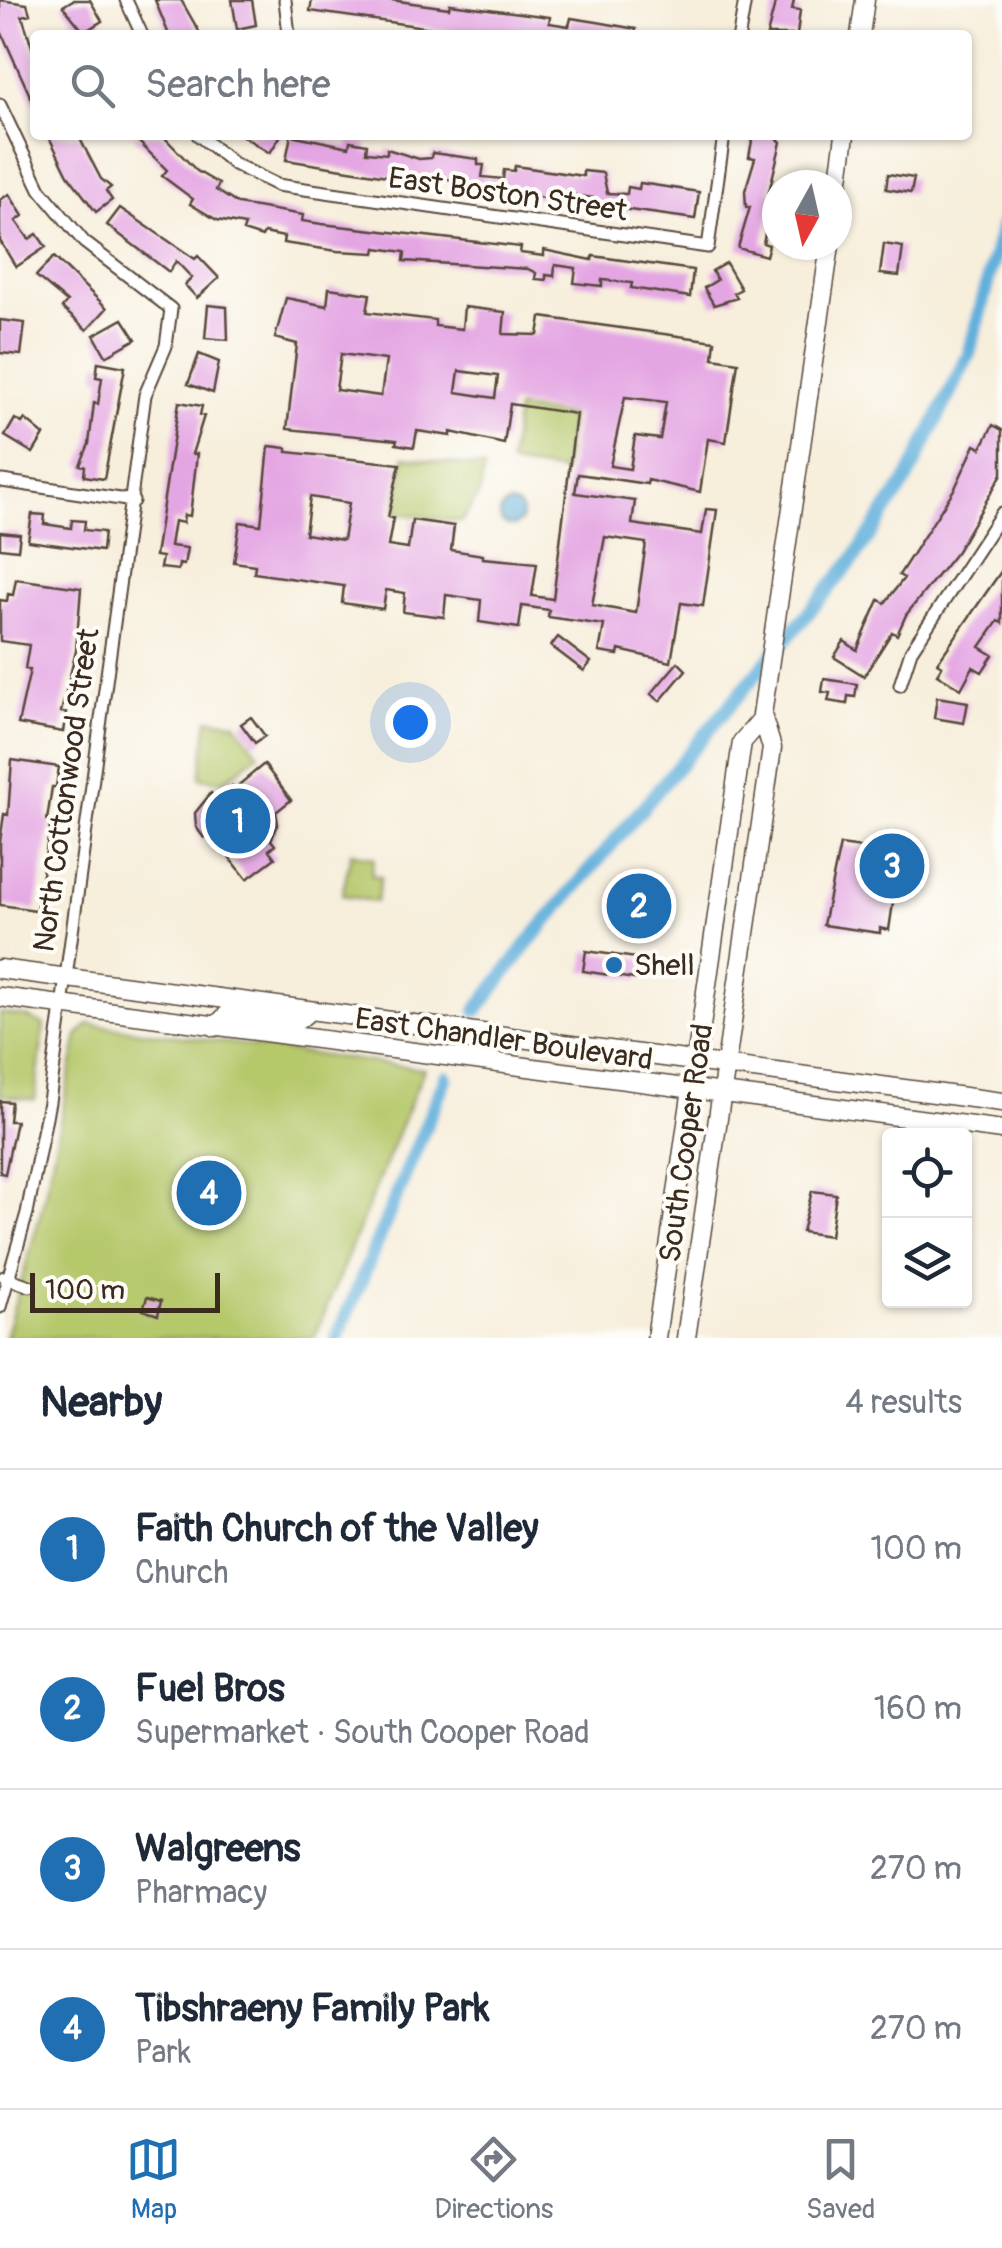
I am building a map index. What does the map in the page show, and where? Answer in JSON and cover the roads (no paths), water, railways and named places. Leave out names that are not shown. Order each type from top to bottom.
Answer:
[{"type":"main road","points":[[861,30],[865,0]]},
{"type":"main road","points":[[841,170],[845,140]]},
{"type":"main road","name":"South Cooper Road","points":[[686,1338],[772,748],[762,720],[767,674],[828,260]]},
{"type":"main road","name":"South Cooper Road","points":[[656,1338],[742,742],[762,720]]},
{"type":"main road","name":"East Chandler Boulevard","points":[[0,969],[1002,1102]]},
{"type":"main road","name":"East Chandler Boulevard","points":[[0,998],[1002,1130]]},
{"type":"main road","points":[[215,1027],[228,1014],[298,1020],[309,1010]]},
{"type":"street","points":[[126,0],[140,30]]},
{"type":"street","points":[[284,0],[287,30]]},
{"type":"street","points":[[740,30],[744,0]]},
{"type":"street","name":"North Cottonwood Street","points":[[0,105],[40,188],[84,242],[171,309],[166,346],[145,395],[40,1146],[4,1277],[0,1308]]},
{"type":"street","name":"East Boston Street","points":[[204,140],[234,164],[277,185],[708,247],[723,140]]},
{"type":"street","points":[[2,481],[133,501]]},
{"type":"street","points":[[900,685],[911,652],[1002,513]]},
{"type":"street","points":[[4,1277],[30,1286]]},
{"type":"water","points":[[511,504],[519,507],[519,523],[511,526],[503,523],[500,515],[503,507]]},
{"type":"waterway","points":[[477,1010],[528,943],[853,560],[908,478],[969,354],[1002,226]]},
{"type":"waterway","points":[[337,1338],[446,1077]]},
{"type":"place","name":"Faith Church of the Valley","points":[[238,821]]},
{"type":"place","name":"Walgreens","points":[[892,866]]},
{"type":"place","name":"Fuel Bros","points":[[639,906]]},
{"type":"place","name":"Shell","points":[[614,965]]},
{"type":"place","name":"Tibshraeny Family Park","points":[[209,1193]]}]
